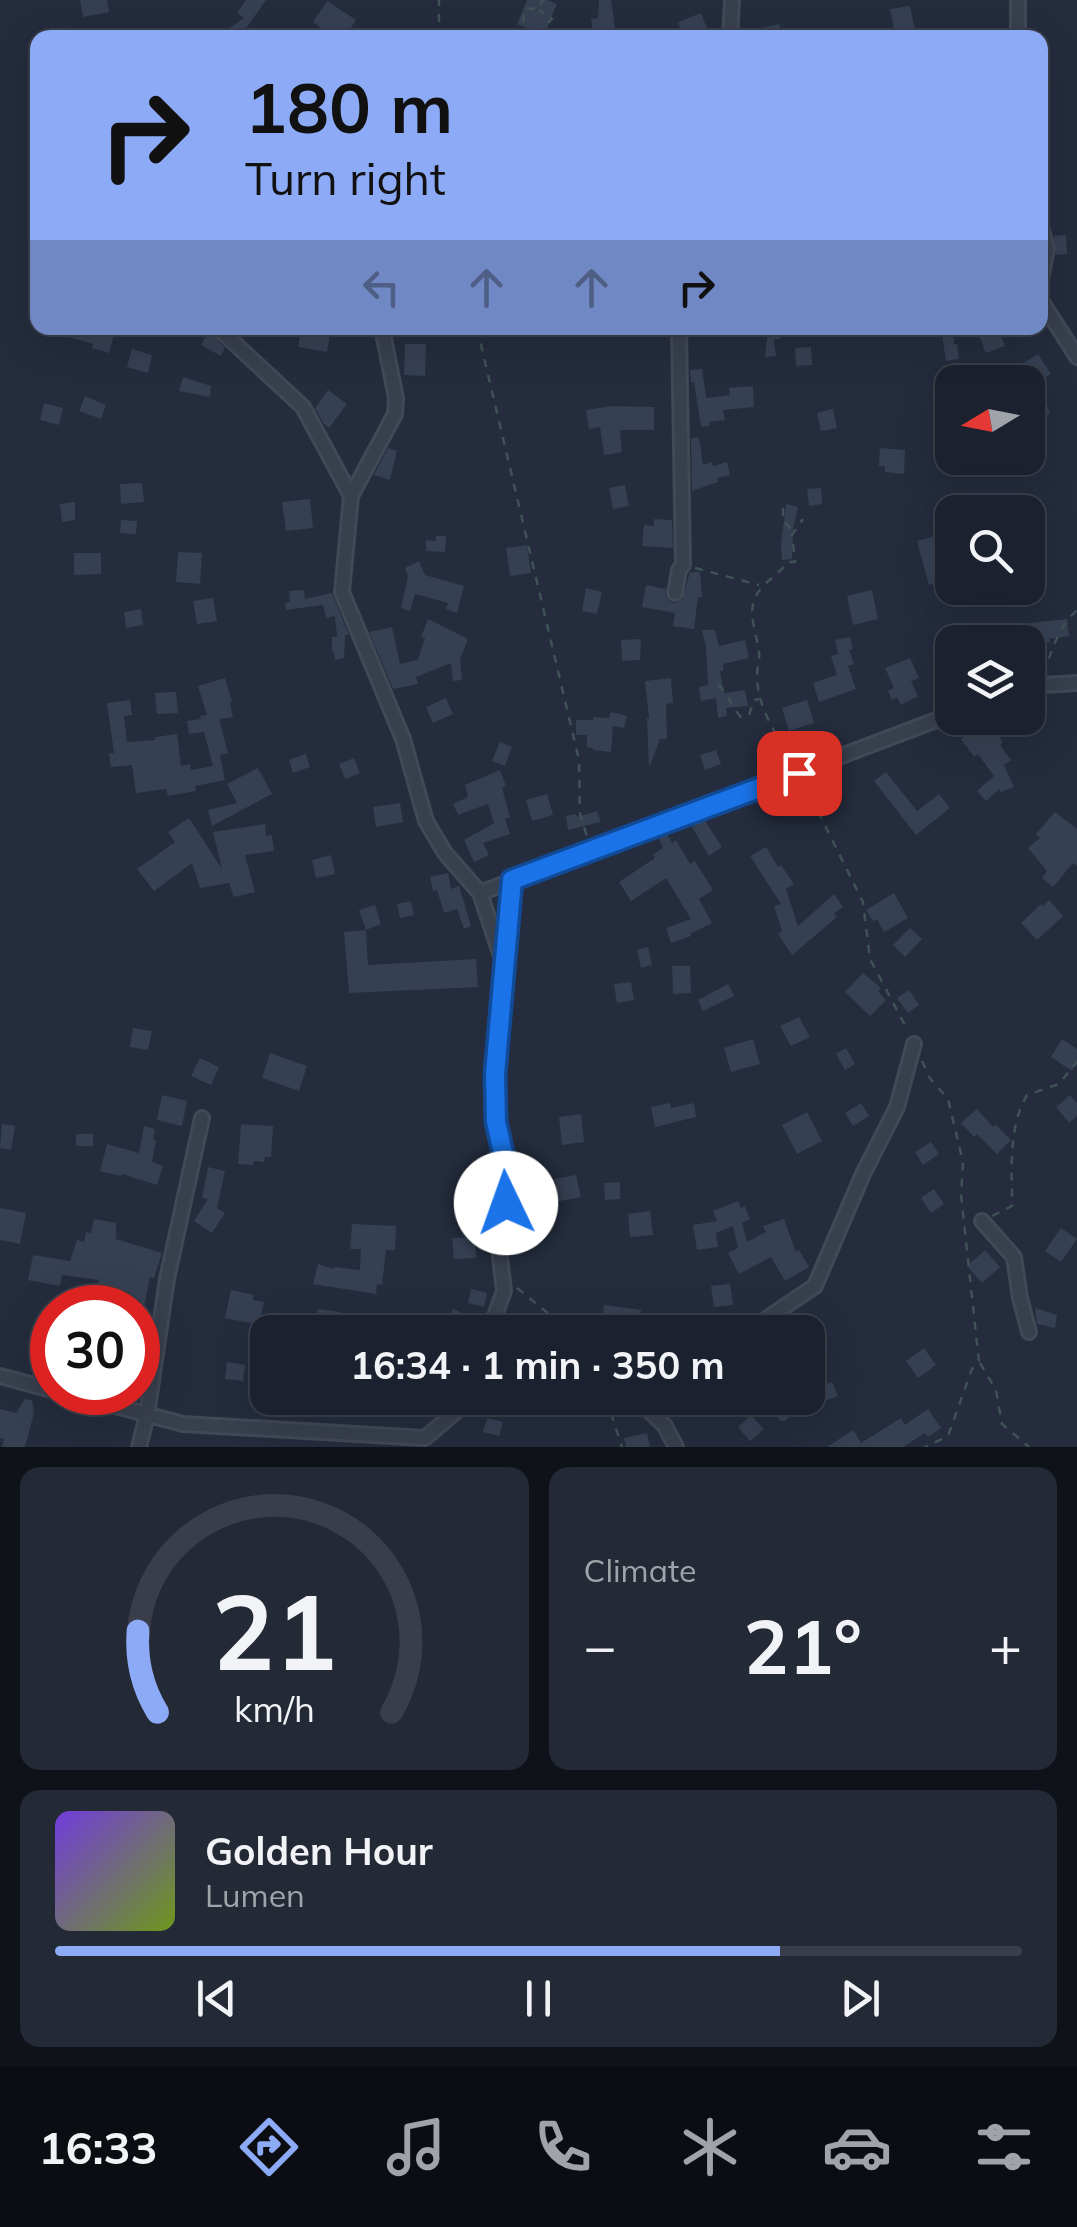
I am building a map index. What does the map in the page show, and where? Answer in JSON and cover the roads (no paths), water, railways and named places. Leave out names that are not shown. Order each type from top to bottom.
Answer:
[{"type":"street","points":[[730,30],[732,0]]},
{"type":"street","points":[[1018,0],[1018,30]]},
{"type":"street","points":[[1048,312],[1077,357]]},
{"type":"street","points":[[226,335],[303,407],[351,496]]},
{"type":"street","points":[[383,335],[396,398],[395,414],[351,496],[342,592],[403,739],[426,821],[445,853],[480,892],[506,968]]},
{"type":"street","points":[[675,593],[679,570],[684,565],[680,335]]},
{"type":"street","points":[[1045,685],[1077,683]]},
{"type":"street","points":[[480,892],[935,721]]},
{"type":"street","points":[[495,1315],[504,1291],[499,1248],[506,1203],[506,1166],[496,1122],[495,1074],[512,880]]},
{"type":"street","points":[[772,1315],[815,1286],[862,1174],[897,1107],[914,1044]]},
{"type":"street","points":[[160,1327],[202,1118]]},
{"type":"street","points":[[982,1222],[1014,1257],[1029,1332]]},
{"type":"street","points":[[0,1376],[30,1384]]},
{"type":"street","points":[[139,1447],[147,1415],[183,1424],[423,1443],[453,1415]]},
{"type":"street","points":[[654,1415],[665,1426],[676,1447]]}]
